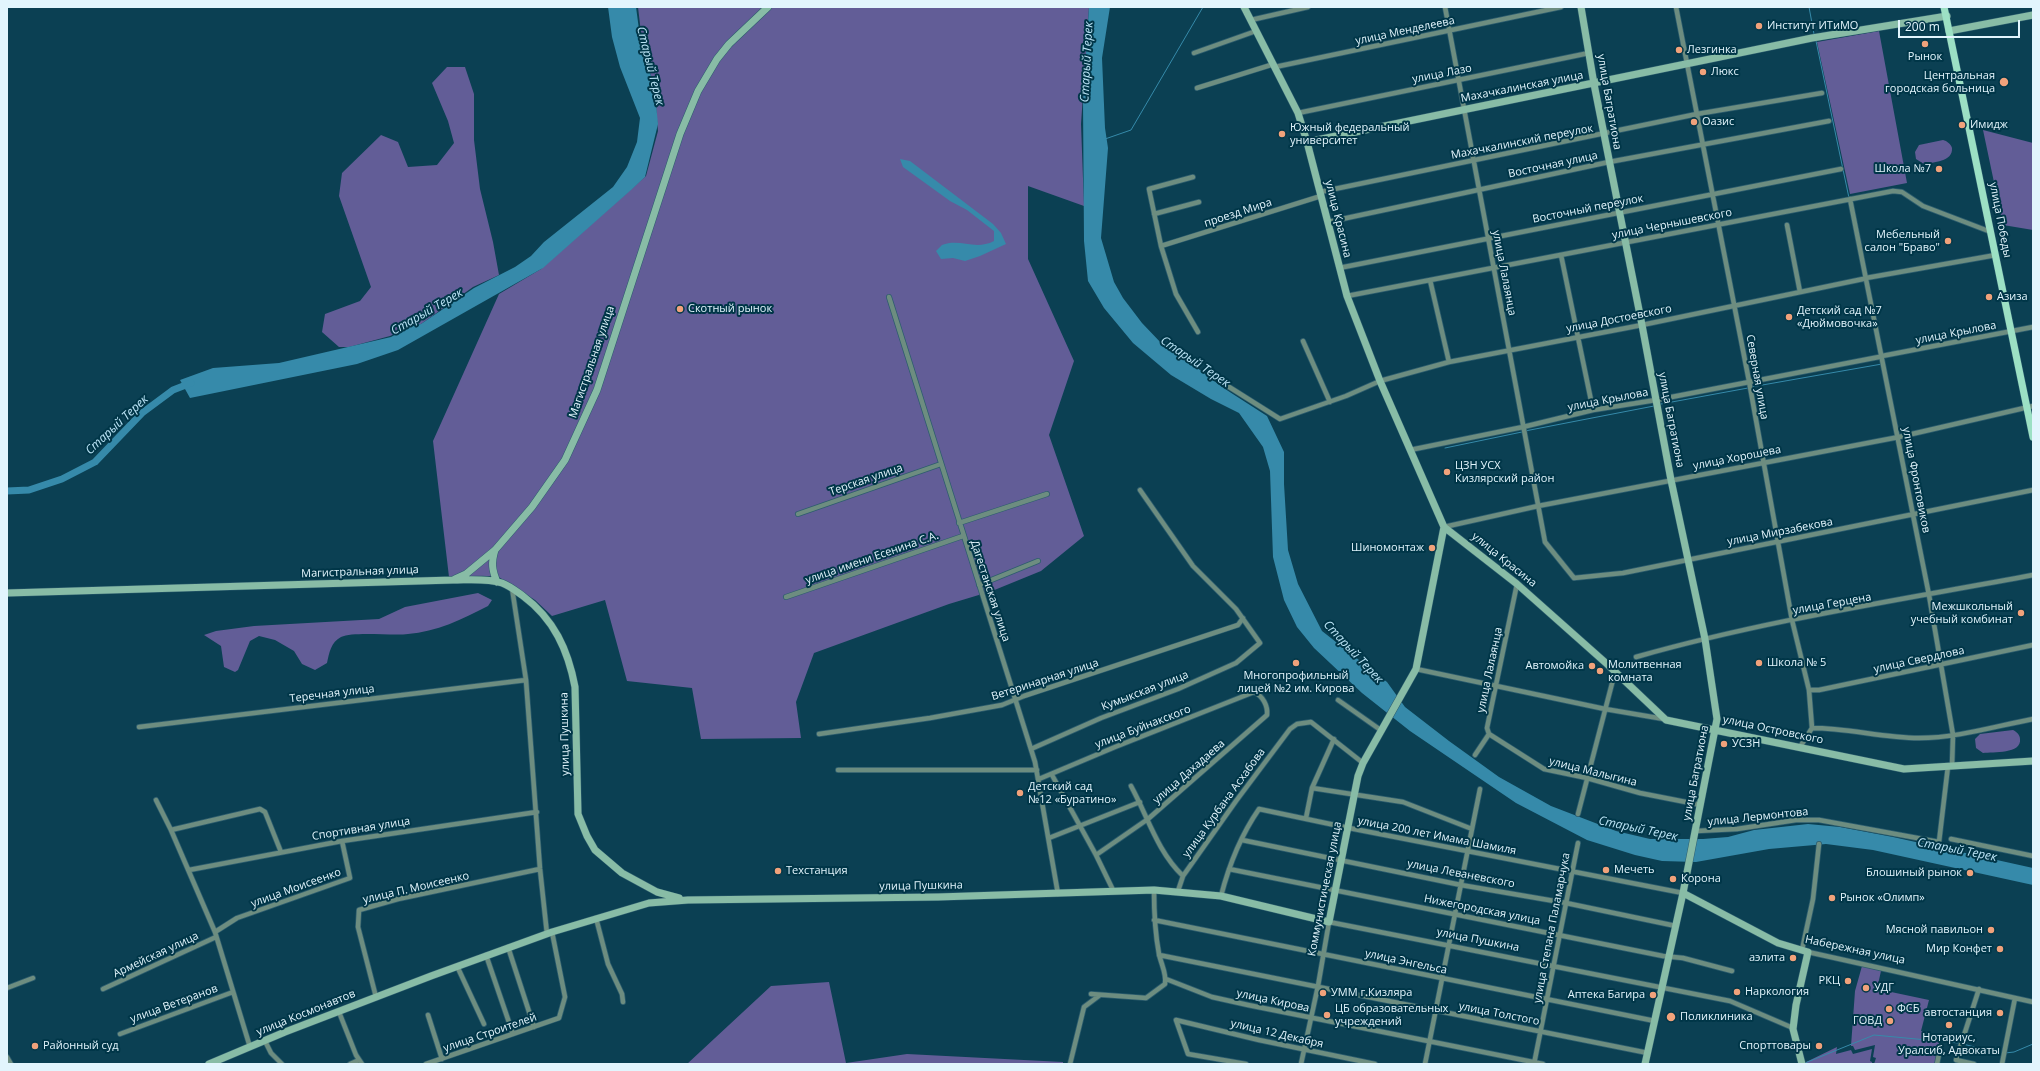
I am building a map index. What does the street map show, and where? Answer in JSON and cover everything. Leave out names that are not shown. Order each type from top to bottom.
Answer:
[{"type":"main road","name":"улица Победы","points":[[1945,7],[2012,332]]},
{"type":"main road","name":"улица Победы","points":[[1992,233],[2029,407],[2033,433]]},
{"type":"main road","name":"улица Победы","points":[[2029,407],[2033,437]]},
{"type":"street","name":"Магистральная улица","points":[[7,593],[453,580],[466,574],[495,550],[549,484],[565,460],[596,390],[680,134],[698,91],[717,58],[728,44],[768,7]]},
{"type":"street","name":"улица Красина","points":[[1244,7],[1275,65],[1298,113],[1321,194],[1347,296],[1380,381],[1444,526],[1517,584],[1666,720]]},
{"type":"street","points":[[1251,20],[1308,7]]},
{"type":"street","name":"улица Лалаянца","points":[[1445,7],[1545,542]]},
{"type":"street","name":"улица Менделеева","points":[[1275,65],[1561,7]]},
{"type":"street","name":"улица Багратиона","points":[[1581,7],[1618,212],[1642,325],[1671,480],[1705,639],[1718,719],[1683,893]]},
{"type":"street","name":"Северная улица","points":[[1676,7],[1735,305],[1792,620],[1809,690],[1812,728]]},
{"type":"street","points":[[1949,31],[2033,15]]},
{"type":"street","name":"Махачкалинская улица","points":[[1307,142],[1594,84],[1815,37],[1947,16]]},
{"type":"street","points":[[1194,53],[1256,31]]},
{"type":"street","name":"улица Лазо","points":[[1298,113],[1589,53]]},
{"type":"street","points":[[1197,88],[1275,65]]},
{"type":"street","name":"Махачкалинский переулок","points":[[1321,194],[1697,114],[1822,93]]},
{"type":"street","name":"Восточная улица","points":[[1328,222],[1479,191],[1609,162],[1829,121]]},
{"type":"street","name":"Восточный переулок","points":[[1339,268],[1712,193],[1842,169]]},
{"type":"street","points":[[1193,177],[1149,189],[1160,246],[1176,294],[1198,332]]},
{"type":"street","name":"улица Чернышевского","points":[[1347,296],[1893,191],[1902,192],[1923,206],[1992,233]]},
{"type":"street","name":"проезд Мира","points":[[1160,246],[1321,194]]},
{"type":"street","name":"улица Фронтовиков","points":[[1850,199],[1865,279],[1899,437],[1942,665],[1953,735],[1939,842]]},
{"type":"street","points":[[1154,214],[1199,202]]},
{"type":"street","points":[[1787,225],[1800,292]]},
{"type":"street","points":[[1561,254],[1593,410]]},
{"type":"street","name":"улица Достоевского","points":[[1380,381],[1449,362],[1642,325],[1865,279],[1996,255]]},
{"type":"street","points":[[1430,280],[1449,362]]},
{"type":"street","name":"Дагестанская улица","points":[[889,297],[1037,770],[1058,894]]},
{"type":"street","name":"улица Крылова","points":[[1410,450],[1523,427],[1593,410],[1656,400],[2033,327]]},
{"type":"street","points":[[1302,341],[1330,402]]},
{"type":"street","points":[[1226,384],[1280,419],[1330,402],[1380,381]]},
{"type":"street","name":"улица Хорошева","points":[[1444,526],[1538,506],[1899,437],[2029,407]]},
{"type":"street","name":"Терская улица","points":[[798,514],[941,464]]},
{"type":"street","points":[[1140,490],[1193,566],[1226,598],[1243,618]]},
{"type":"street","name":"улица Мирзабекова","points":[[1545,542],[1574,578],[1623,572],[1688,560],[1778,540],[1914,516],[2033,490]]},
{"type":"street","points":[[959,524],[1047,494]]},
{"type":"street","points":[[1416,669],[1444,526]]},
{"type":"street","name":"улица имени Есенина С.А.","points":[[786,597],[963,536]]},
{"type":"street","points":[[495,550],[492,561],[492,570],[497,582]]},
{"type":"street","points":[[979,585],[1038,562]]},
{"type":"street","name":"улица Герцена","points":[[1636,657],[1705,639],[1792,620],[2033,575]]},
{"type":"street","name":"улица Пушкина","points":[[453,580],[497,582],[512,588],[534,604],[548,618],[564,651],[573,675],[575,687],[578,814],[586,836],[595,850],[622,873],[657,892],[688,900]]},
{"type":"street","name":"улица Лалаянца","points":[[1489,734],[1487,728],[1517,584]]},
{"type":"street","points":[[512,588],[526,680],[537,812],[540,869],[549,933]]},
{"type":"street","name":"Кумыкская улица","points":[[1031,749],[1101,718],[1178,689],[1236,664],[1260,643],[1243,618]]},
{"type":"street","name":"Ветеринарная улица","points":[[820,734],[1002,706],[1238,625],[1243,618]]},
{"type":"street","name":"улица Свердлова","points":[[1809,690],[1819,690],[2033,645]]},
{"type":"street","name":"улица Островского","points":[[1416,669],[1496,687],[1800,747],[1892,768],[1904,769],[2033,761]]},
{"type":"street","name":"Коммунистическая улица","points":[[1301,1064],[1318,986],[1358,776],[1363,763],[1404,693],[1416,669]]},
{"type":"street","points":[[1578,814],[1615,672]]},
{"type":"street","name":"Теречная улица","points":[[139,727],[526,680]]},
{"type":"street","name":"улица Буйнакского","points":[[1039,779],[1254,692]]},
{"type":"street","name":"улица Дахадаева","points":[[1096,855],[1148,819],[1267,715],[1268,708],[1260,694],[1254,692]]},
{"type":"street","points":[[1338,700],[1384,728]]},
{"type":"street","name":"улица Островского","points":[[1812,728],[1828,728],[1884,737],[1920,738],[1953,735],[2033,719]]},
{"type":"street","name":"улица Курбана Асхабова","points":[[1178,891],[1183,876],[1236,801],[1290,729],[1297,724],[1311,722],[1334,739]]},
{"type":"street","points":[[1800,747],[1812,728]]},
{"type":"street","points":[[1475,755],[1489,734]]},
{"type":"street","name":"улица Малыгина","points":[[1489,734],[1544,769],[1587,778],[1640,793],[1701,805]]},
{"type":"street","points":[[1306,818],[1312,788],[1334,739],[1363,763]]},
{"type":"street","points":[[838,770],[1037,770]]},
{"type":"street","points":[[1052,775],[1096,855],[1112,890]]},
{"type":"street","points":[[1131,786],[1140,802],[1158,843],[1174,868],[1183,876]]},
{"type":"street","points":[[1312,788],[1403,802],[1472,829]]},
{"type":"street","points":[[1425,1064],[1480,789]]},
{"type":"street","name":"улица Космонавтов","points":[[156,800],[189,870],[216,935],[250,1048],[376,997],[508,947],[596,918],[649,903]]},
{"type":"street","points":[[1049,838],[1140,802]]},
{"type":"street","name":"улица 200 лет Имама Шамиля","points":[[1221,896],[1228,868],[1249,823],[1259,808],[1348,828],[1683,893]]},
{"type":"street","points":[[171,830],[260,809],[265,812],[281,852]]},
{"type":"street","name":"Спортивная улица","points":[[189,870],[342,841],[537,812]]},
{"type":"street","name":"улица Лермонтова","points":[[1695,834],[1796,820],[1819,820],[1939,842]]},
{"type":"street","points":[[1951,839],[2033,856]]},
{"type":"street","name":"улица Леваневского","points":[[1242,840],[1343,859],[1461,885],[1566,903],[1676,926]]},
{"type":"street","name":"улица Моисеенко","points":[[216,935],[237,918],[350,878],[342,841]]},
{"type":"street","name":"улица Степана Паламарчука","points":[[1534,1063],[1578,843]]},
{"type":"street","points":[[1802,1064],[1793,1028],[1813,899],[1819,844]]},
{"type":"street","name":"Нижегородская улица","points":[[1228,868],[1456,915],[1560,934],[1669,957],[1683,958],[1732,971]]},
{"type":"street","name":"улица П. Моисеенко","points":[[376,997],[358,927],[360,910],[398,899],[540,869]]},
{"type":"street","name":"улица Пушкина","points":[[649,903],[688,900],[1058,894],[1112,890],[1178,891],[1221,896],[1329,922],[1730,1001],[1793,1028]]},
{"type":"street","points":[[1092,994],[1146,998],[1165,984],[1166,979],[1159,955],[1154,920],[1154,890]]},
{"type":"street","points":[[1645,1064],[1683,893]]},
{"type":"street","name":"Набережная улица","points":[[1683,893],[1778,943],[1805,951],[2033,1002]]},
{"type":"street","points":[[596,918],[608,964],[622,994],[623,1002]]},
{"type":"street","name":"улица Энгельса","points":[[1154,920],[1655,1021]]},
{"type":"street","name":"улица Строителей","points":[[426,1064],[559,1018],[565,997],[549,933]]},
{"type":"street","name":"Армейская улица","points":[[103,989],[216,935]]},
{"type":"street","points":[[508,947],[534,1027]]},
{"type":"street","points":[[486,955],[513,1034]]},
{"type":"street","name":"улица Толстого","points":[[1159,955],[1648,1053]]},
{"type":"street","points":[[457,966],[484,1024]]},
{"type":"street","points":[[7,988],[33,978]]},
{"type":"street","name":"улица Кирова","points":[[1166,979],[1212,997],[1310,1019],[1543,1064]]},
{"type":"street","points":[[1974,1064],[1956,1060],[1979,989]]},
{"type":"street","name":"улица Ветеранов","points":[[120,1034],[233,992]]},
{"type":"street","points":[[1070,1064],[1084,1007],[1100,995]]},
{"type":"street","points":[[2002,1064],[2015,998]]},
{"type":"street","points":[[339,1012],[361,1062],[350,1064]]},
{"type":"street","points":[[428,1015],[442,1058]]},
{"type":"street","name":"улица 12 Декабря","points":[[1246,1064],[1188,1054],[1176,1020],[1304,1050],[1375,1064]]},
{"type":"street","points":[[265,1041],[271,1053],[282,1064]]},
{"type":"street","points":[[209,1064],[250,1048]]},
{"type":"street","points":[[1937,1064],[1940,1049]]},
{"type":"street","points":[[7,1057],[8,1064]]},
{"type":"shaded area","points":[[638,7],[1089,7],[1081,124],[1084,206],[1028,186],[1028,259],[1074,361],[1049,435],[1084,536],[1041,571],[992,591],[949,604],[814,653],[796,702],[801,738],[701,739],[692,688],[627,681],[605,600],[552,616],[535,600],[497,576],[449,577],[433,441],[499,294],[541,269],[646,176],[658,131],[654,83],[644,58]]},
{"type":"shaded area","points":[[1879,31],[1907,183],[1850,194],[1817,42]]},
{"type":"shaded area","points":[[447,67],[465,67],[474,94],[474,140],[480,189],[493,242],[499,275],[473,287],[421,324],[411,326],[390,336],[349,347],[339,347],[322,332],[325,314],[360,301],[371,287],[339,196],[342,173],[381,135],[398,142],[408,167],[437,165],[454,143],[448,121],[432,83]]},
{"type":"shaded area","points":[[1983,130],[2033,143],[2033,230],[2003,225]]},
{"type":"shaded area","points":[[1943,140],[1949,143],[1952,148],[1951,153],[1946,159],[1924,164],[1916,159],[1915,152],[1919,145]]},
{"type":"shaded area","points":[[478,593],[492,600],[488,606],[439,628],[408,634],[355,634],[341,637],[333,645],[327,663],[315,670],[302,664],[294,651],[275,640],[259,636],[250,641],[238,670],[235,672],[224,667],[221,646],[204,635],[216,631],[254,626],[379,619],[405,607]]},
{"type":"shaded area","points":[[2013,730],[2018,734],[2020,739],[2019,744],[2012,750],[1983,753],[1976,748],[1975,739],[1980,734]]},
{"type":"shaded area","points":[[1862,966],[1881,971],[1877,989],[1929,1000],[1921,1031],[1939,1036],[1939,1052],[1936,1064],[1874,1064],[1876,1058],[1873,1057],[1875,1045],[1855,1050],[1853,1046],[1851,1046],[1855,991]]},
{"type":"shaded area","points":[[829,982],[846,1063],[907,1054],[1063,1062],[1063,1064],[687,1064],[771,986]]},
{"type":"shaded area","points":[[1837,1047],[1836,1054],[1851,1050],[1853,1054],[1872,1049],[1870,1061],[1872,1064],[1802,1064]]},
{"type":"water","points":[[608,7],[636,7],[642,52],[654,84],[658,124],[645,177],[543,268],[398,350],[357,364],[190,398],[180,380],[213,368],[279,363],[391,337],[411,326],[421,324],[474,288],[515,267],[531,256],[544,242],[613,187],[627,167],[637,142],[640,118],[620,67],[612,37]]},
{"type":"water","points":[[1089,7],[1110,7],[1102,58],[1105,128],[1108,148],[1101,238],[1114,282],[1123,298],[1142,323],[1163,345],[1222,387],[1267,416],[1284,452],[1284,484],[1288,550],[1298,584],[1322,631],[1387,682],[1405,707],[1499,777],[1551,806],[1616,831],[1650,839],[1703,839],[1728,837],[1754,830],[1808,824],[1840,827],[1893,837],[2033,868],[2033,885],[1873,850],[1826,844],[1769,849],[1696,862],[1662,861],[1635,855],[1587,840],[1516,803],[1410,731],[1362,693],[1314,648],[1297,627],[1284,600],[1273,557],[1270,471],[1263,447],[1239,413],[1211,399],[1171,375],[1133,343],[1104,308],[1088,281],[1084,241],[1083,101]]},
{"type":"water","points":[[900,159],[910,161],[993,224],[1001,233],[1006,244],[965,261],[953,258],[941,259],[936,251],[942,245],[949,243],[974,245],[987,244],[994,241],[994,231],[967,210],[950,201],[903,167]]},
{"type":"waterway","points":[[1105,139],[1131,130],[1203,7]]},
{"type":"waterway","points":[[1809,7],[1814,34]]},
{"type":"waterway","points":[[1816,41],[1849,198]]},
{"type":"waterway","points":[[1751,387],[1882,364]]},
{"type":"waterway","name":"Старый Терек","points":[[7,491],[29,490],[62,479],[95,462],[142,413],[173,390],[191,383]]},
{"type":"waterway","points":[[1661,404],[1748,388]]},
{"type":"waterway","points":[[1525,431],[1654,406]]},
{"type":"waterway","points":[[1445,448],[1522,432]]},
{"type":"waterway","points":[[1805,1063],[1874,1035],[1959,1043]]},
{"type":"waterway","points":[[1963,1044],[2002,1054]]},
{"type":"waterway","points":[[2005,1053],[2014,1052],[2033,1044]]},
{"type":"place","name":"Институт ИТиМО","points":[[1759,26]]},
{"type":"place","name":"Рынок","points":[[1925,44]]},
{"type":"place","name":"Лезгинка","points":[[1679,50]]},
{"type":"place","name":"Люкс","points":[[1703,72]]},
{"type":"place","name":"Центральная городская больница","points":[[2004,82]]},
{"type":"place","name":"Оазис","points":[[1694,122]]},
{"type":"place","name":"Имидж","points":[[1962,125]]},
{"type":"place","name":"Южный федеральный университет","points":[[1282,134]]},
{"type":"place","name":"Школа №7","points":[[1939,169]]},
{"type":"place","name":"Мебельный салон \"Браво\"","points":[[1948,241]]},
{"type":"place","name":"Азиза","points":[[1989,297]]},
{"type":"place","name":"Скотный рынок","points":[[680,309]]},
{"type":"place","name":"Детский сад №7 «Дюймовочка»","points":[[1789,317]]},
{"type":"place","name":"ЦЗН УСХ Кизлярский район","points":[[1447,472]]},
{"type":"place","name":"Шиномонтаж","points":[[1432,548]]},
{"type":"place","name":"Межшкольный учебный комбинат","points":[[2021,613]]},
{"type":"place","name":"Многопрофильный лицей №2 им. Кирова","points":[[1296,663]]},
{"type":"place","name":"Школа № 5","points":[[1759,663]]},
{"type":"place","name":"Автомойка","points":[[1592,666]]},
{"type":"place","name":"Молитвенная комната","points":[[1600,671]]},
{"type":"place","name":"УСЗН","points":[[1724,744]]},
{"type":"place","name":"Детский сад №12 «Буратино»","points":[[1020,793]]},
{"type":"place","name":"Мечеть","points":[[1606,870]]},
{"type":"place","name":"Техстанция","points":[[778,871]]},
{"type":"place","name":"Блошиный рынок","points":[[1970,873]]},
{"type":"place","name":"Корона","points":[[1673,879]]},
{"type":"place","name":"Рынок «Олимп»","points":[[1832,898]]},
{"type":"place","name":"Мясной павильон","points":[[1991,930]]},
{"type":"place","name":"Мир Конфет","points":[[2000,949]]},
{"type":"place","name":"аэлита","points":[[1793,958]]},
{"type":"place","name":"РКЦ","points":[[1848,981]]},
{"type":"place","name":"УДГ","points":[[1866,988]]},
{"type":"place","name":"Наркология","points":[[1737,992]]},
{"type":"place","name":"УММ г.Кизляра","points":[[1323,993]]},
{"type":"place","name":"Аптека Багира","points":[[1653,995]]},
{"type":"place","name":"ФСБ","points":[[1889,1009]]},
{"type":"place","name":"автостанция","points":[[2000,1013]]},
{"type":"place","name":"ЦБ образовательных учреждений","points":[[1327,1015]]},
{"type":"place","name":"Поликлиника","points":[[1671,1017]]},
{"type":"place","name":"ГОВД","points":[[1890,1021]]},
{"type":"place","name":"Нотариус, Уралсиб, Адвокаты","points":[[1949,1025]]},
{"type":"place","name":"Районный суд","points":[[35,1046]]},
{"type":"place","name":"Спорттовары","points":[[1819,1046]]}]
